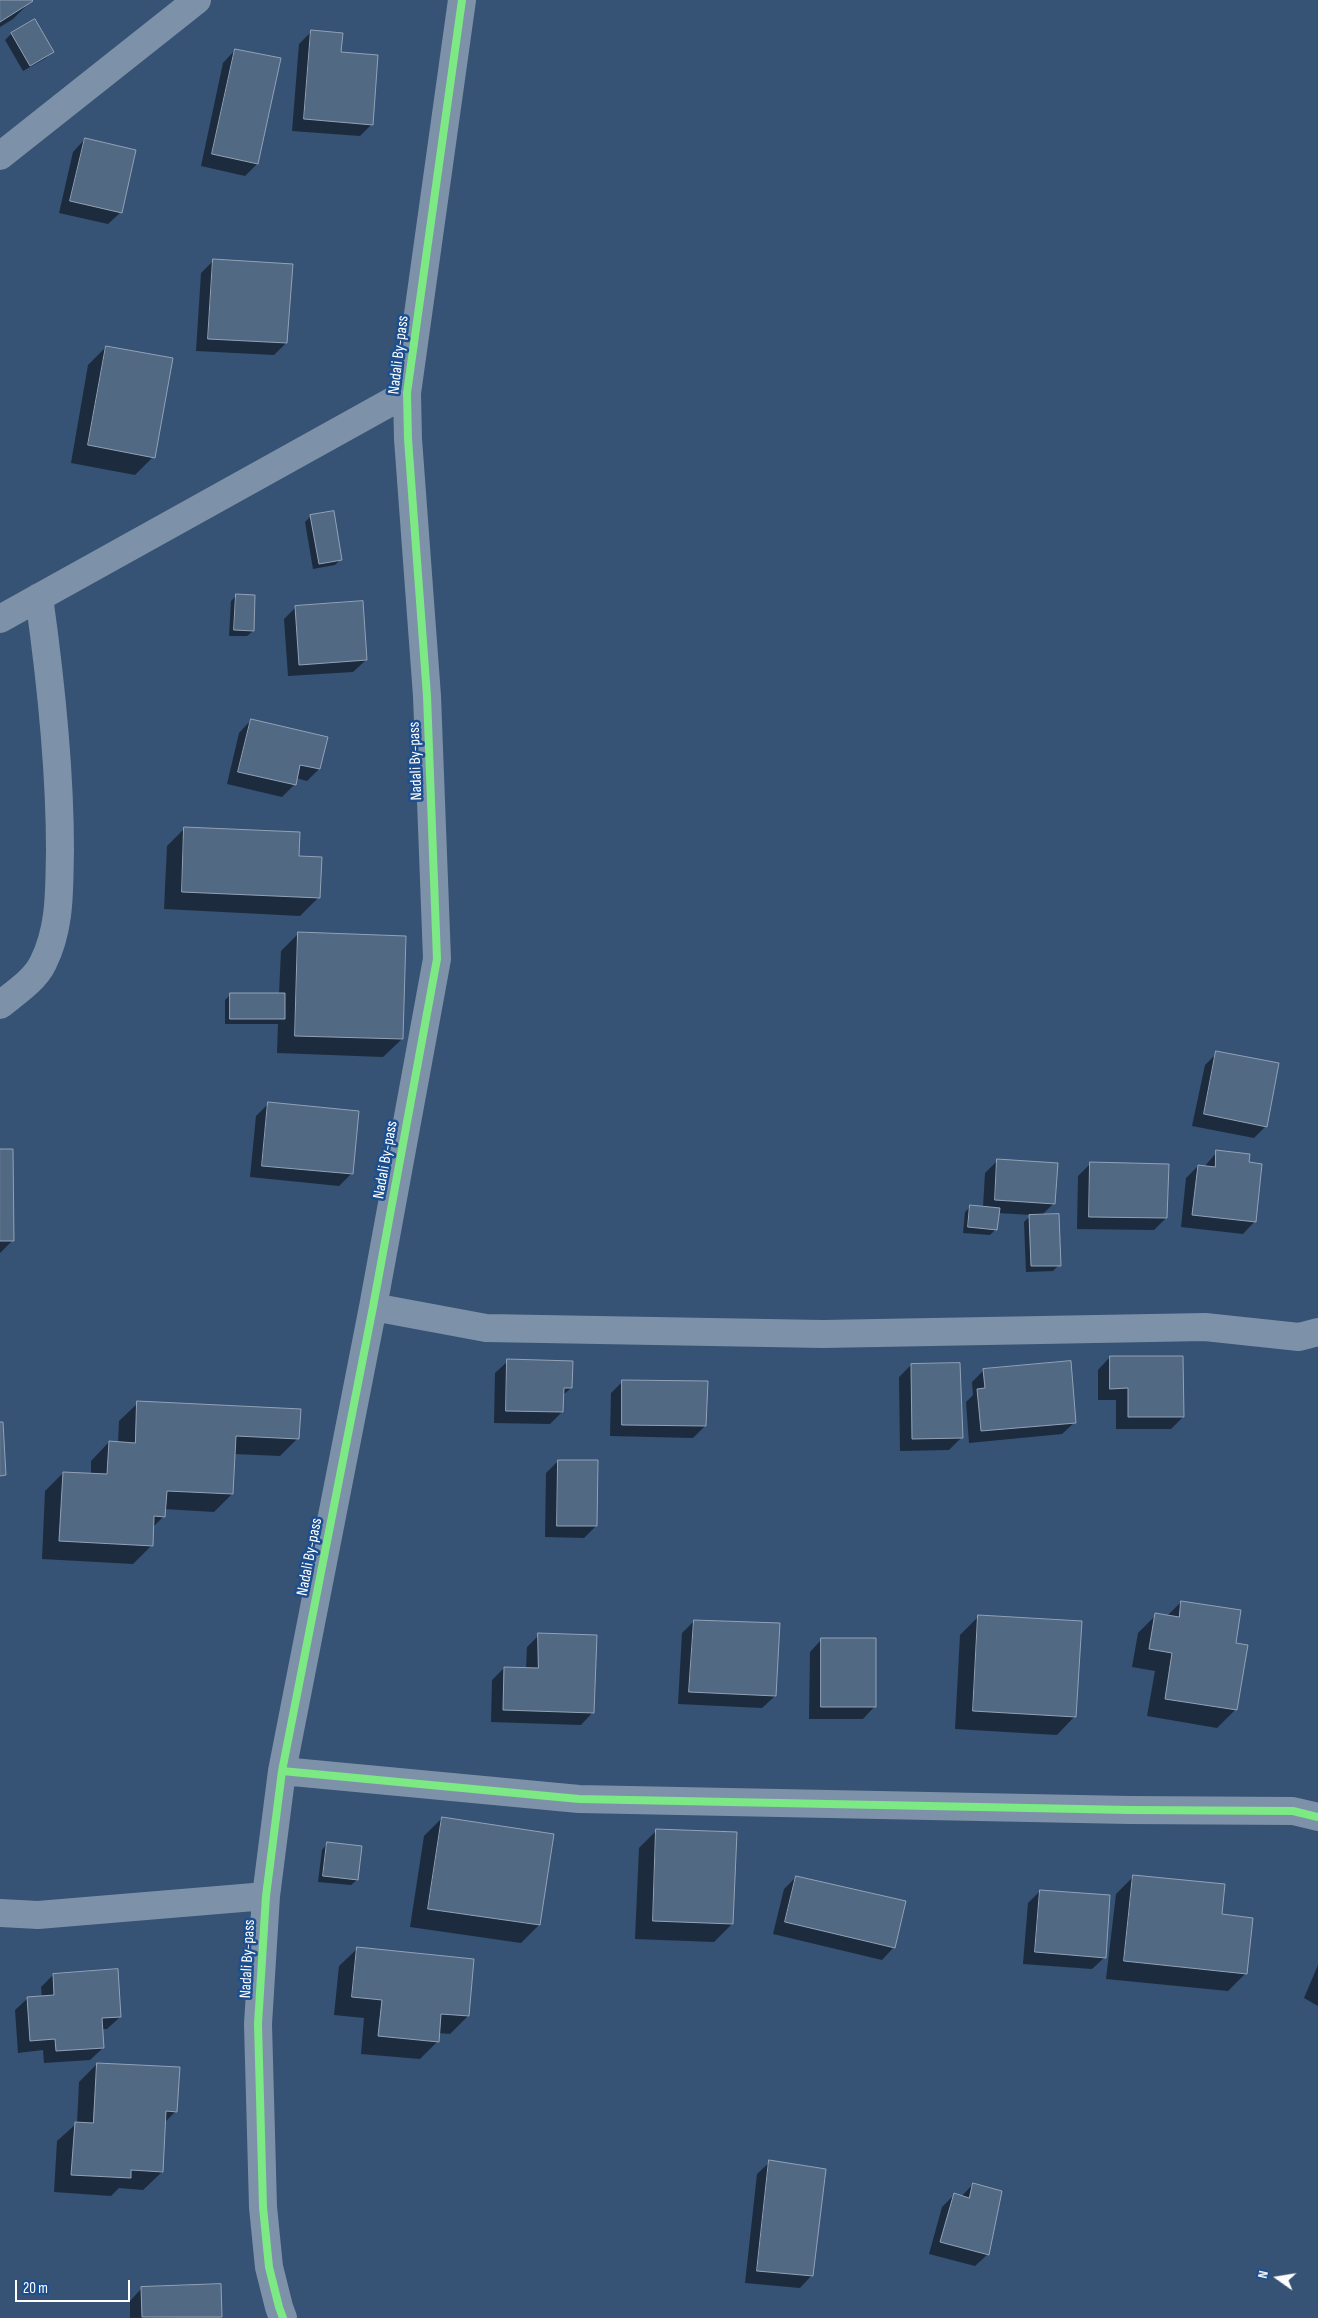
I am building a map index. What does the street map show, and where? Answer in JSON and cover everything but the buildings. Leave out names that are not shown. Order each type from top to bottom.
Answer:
[{"type":"street","points":[[0,156],[197,0]]},
{"type":"street","name":"Nadali By-pass","points":[[278,2314],[269,2267],[263,2207],[258,2024],[266,1896],[282,1771],[373,1307],[437,959],[427,696],[408,439],[407,393],[462,0]]},
{"type":"street","points":[[0,619],[407,393]]},
{"type":"street","points":[[0,1005],[22,988],[43,964],[57,923],[60,788],[51,682],[39,597]]},
{"type":"street","points":[[373,1307],[486,1328],[824,1334],[1205,1327],[1299,1337],[1318,1332]]},
{"type":"street","points":[[282,1771],[579,1799],[1129,1810],[1293,1811],[1318,1817]]},
{"type":"street","points":[[0,1913],[38,1915],[266,1896]]},
{"type":"cycle path","points":[[283,2318],[269,2267],[263,2207],[258,2024],[266,1896],[282,1771],[373,1307],[437,959],[427,696],[408,439],[407,393],[462,0]]},
{"type":"cycle path","points":[[282,1771],[579,1799],[1129,1810],[1293,1811],[1318,1817]]}]
